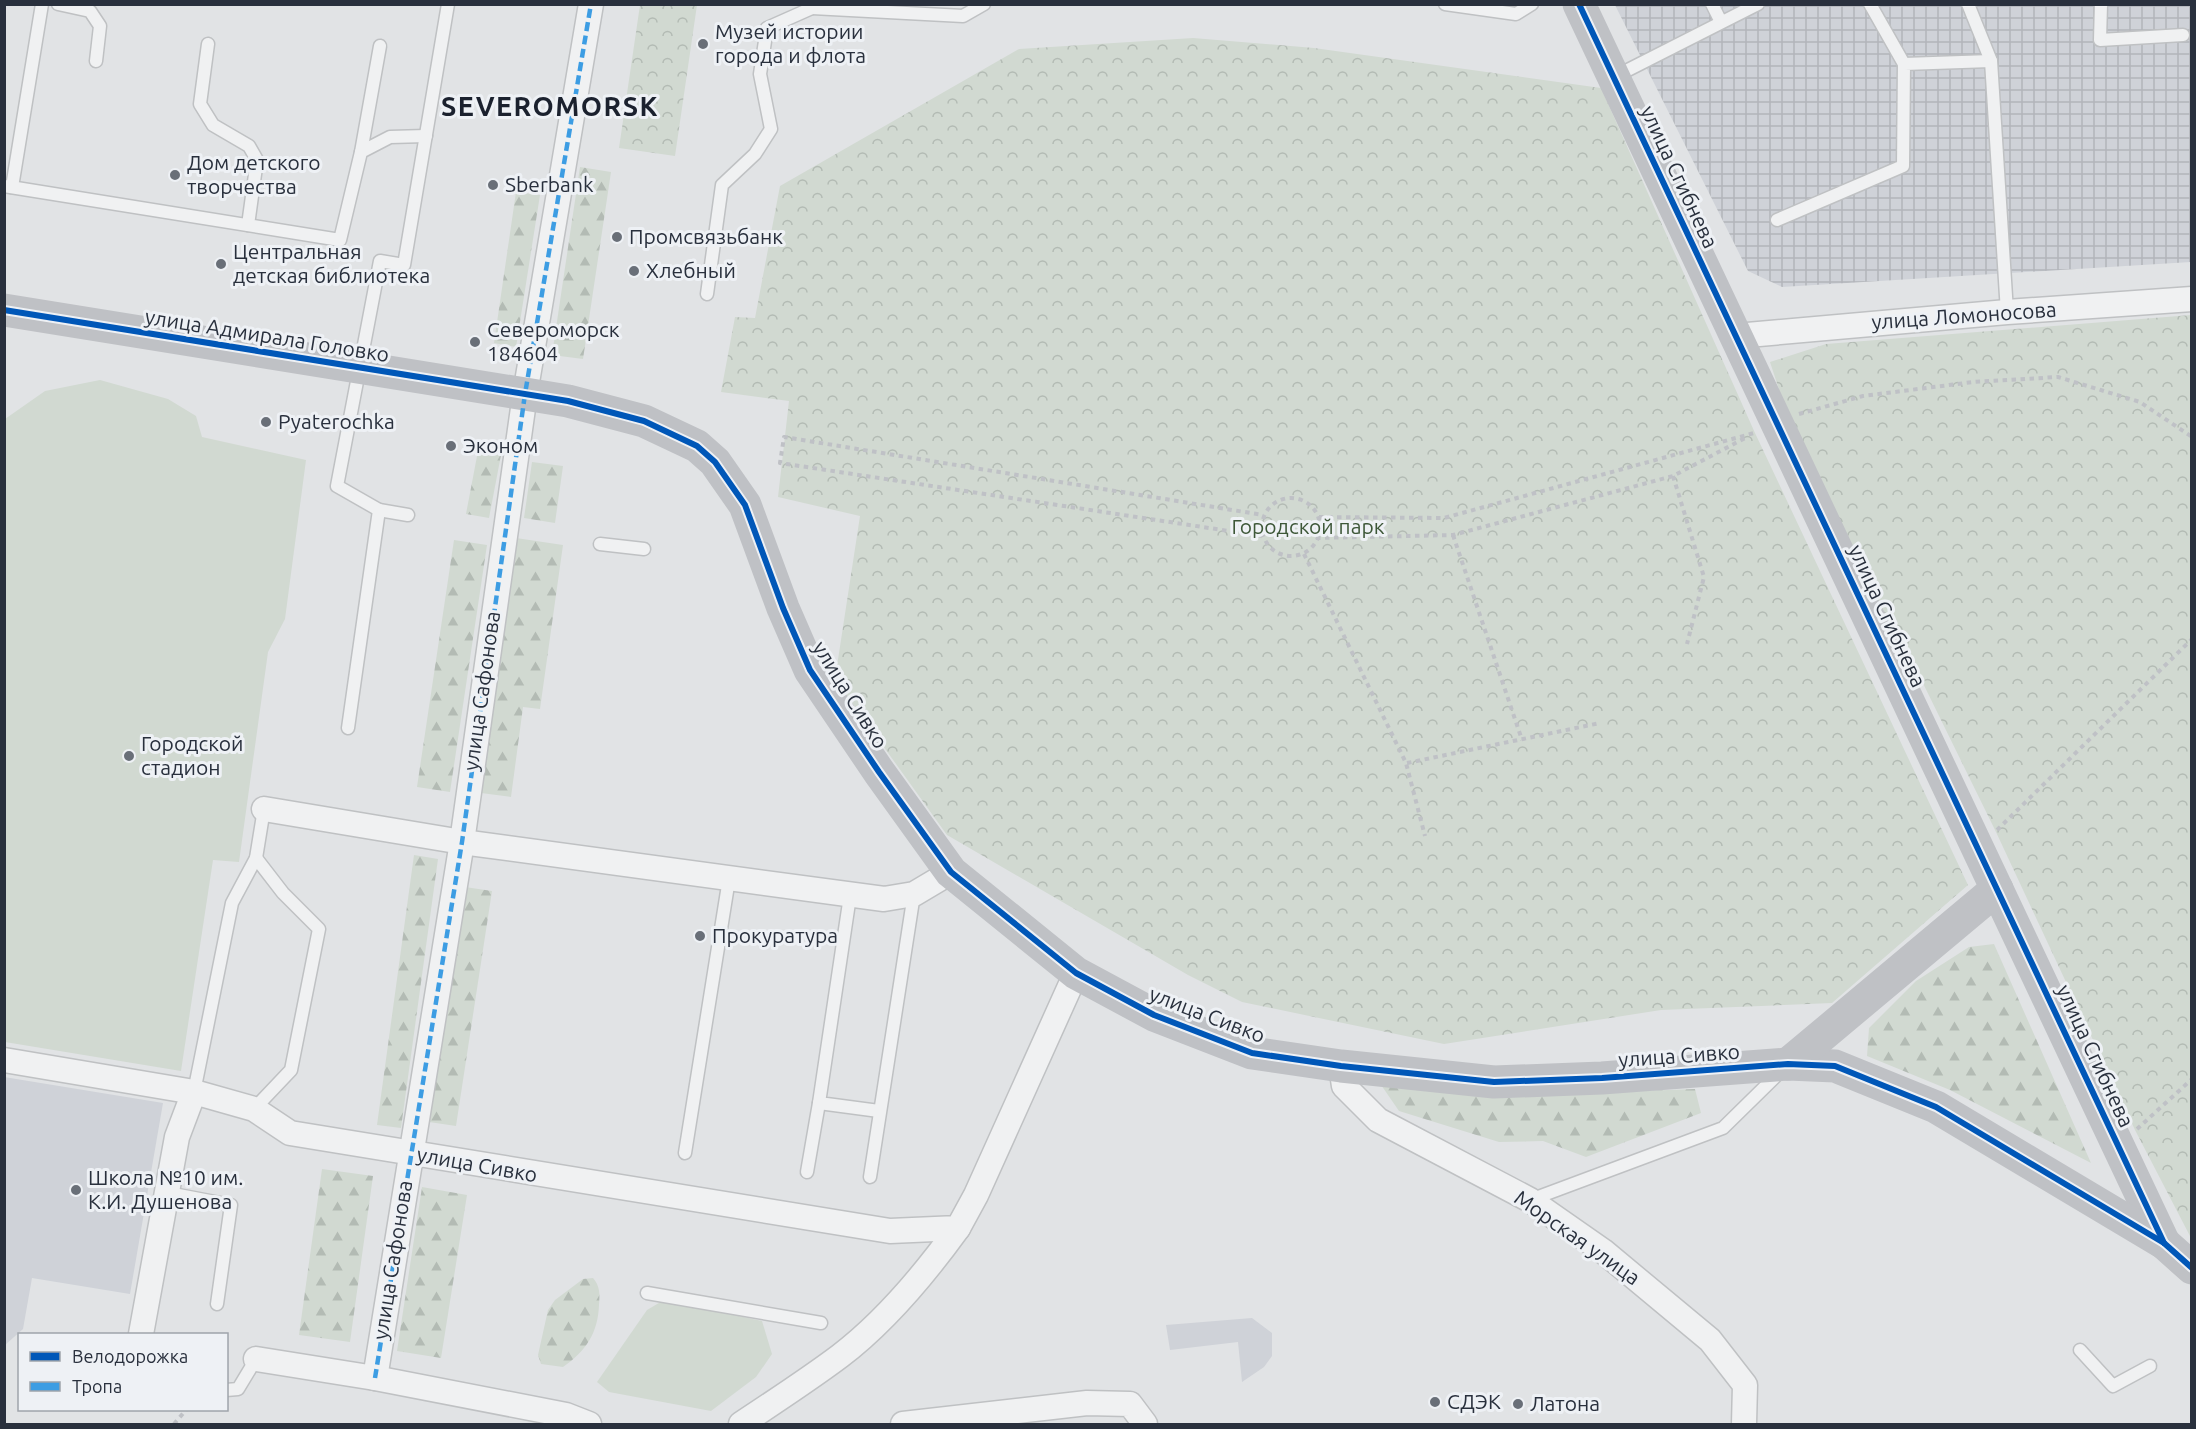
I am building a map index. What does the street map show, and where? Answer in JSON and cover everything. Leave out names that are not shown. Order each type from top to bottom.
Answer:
[{"type":"street","name":"улица Сафонова","points":[[375,1378],[462,842],[525,394],[591,4]]},
{"type":"street","name":"улица Сгибнева","points":[[1579,4],[2164,1243]]},
{"type":"street","name":"улица Ломоносова","points":[[1736,336],[2007,312],[2192,299]]},
{"type":"street","name":"улица Адмирала Головко","points":[[4,310],[525,394]]},
{"type":"street","name":"улица Сивко","points":[[525,394],[568,401],[644,421],[697,446],[715,462],[745,505],[783,608],[810,670],[879,772],[951,872],[1076,973],[1154,1015],[1252,1053],[1341,1066],[1494,1082],[1602,1078],[1788,1064],[1835,1066],[1936,1107],[2164,1243],[2192,1268]]},
{"type":"street","points":[[264,809],[462,842],[850,896],[884,899],[914,894],[951,872]]},
{"type":"street","points":[[1788,1064],[1998,889]]},
{"type":"street","points":[[741,1425],[841,1355],[917,1281],[958,1228],[976,1196],[1076,973]]},
{"type":"street","name":"улица Сивко","points":[[4,1060],[194,1092],[254,1109],[290,1133],[890,1231],[958,1228]]},
{"type":"street","name":"Морская улица","points":[[1341,1066],[1344,1086],[1378,1120],[1530,1200],[1603,1251],[1710,1341],[1744,1384],[1744,1425]]},
{"type":"street","points":[[141,1333],[177,1137],[194,1092]]},
{"type":"street","points":[[256,1359],[375,1378],[520,1416],[566,1415],[589,1425]]},
{"type":"street","points":[[903,1425],[1036,1417],[1087,1403],[1130,1404],[1144,1425]]},
{"type":"lane","points":[[42,4],[8,187],[340,240],[361,152],[380,46]]},
{"type":"lane","points":[[58,4],[90,10],[100,26],[96,61]]},
{"type":"lane","points":[[408,515],[379,510],[337,486],[380,261],[404,265],[448,4]]},
{"type":"lane","points":[[707,294],[722,184],[755,154],[771,129],[760,74],[767,28],[812,6],[963,16],[984,4]]},
{"type":"lane","points":[[1445,4],[1516,14],[1532,4]]},
{"type":"lane","points":[[1712,4],[1721,22]]},
{"type":"lane","points":[[1613,77],[1758,4]]},
{"type":"lane","points":[[1777,220],[1903,166],[1904,64],[1870,4]]},
{"type":"lane","points":[[1968,4],[1991,61],[2007,312]]},
{"type":"lane","points":[[2102,4],[2100,40],[2183,35]]},
{"type":"lane","points":[[208,44],[200,104],[213,125],[249,146],[257,160],[248,225]]},
{"type":"lane","points":[[1904,64],[1991,61]]},
{"type":"lane","points":[[361,152],[390,137],[426,136]]},
{"type":"lane","points":[[348,728],[379,510]]},
{"type":"lane","points":[[600,543],[644,549]]},
{"type":"lane","points":[[194,1092],[232,903],[256,858],[264,809]]},
{"type":"lane","points":[[254,1109],[291,1070],[319,929],[283,894],[256,858]]},
{"type":"lane","points":[[685,1153],[729,879]]},
{"type":"lane","points":[[870,1177],[914,894]]},
{"type":"lane","points":[[807,1172],[850,896]]},
{"type":"lane","points":[[1530,1200],[1724,1128],[1788,1064]]},
{"type":"lane","points":[[819,1103],[879,1111]]},
{"type":"lane","points":[[168,1192],[231,1205],[217,1304]]},
{"type":"lane","points":[[647,1293],[821,1323]]},
{"type":"lane","points":[[2080,1350],[2113,1386],[2150,1365]]},
{"type":"lane","points":[[228,1390],[238,1389],[256,1359]]},
{"type":"path","points":[[1316,538],[1453,535],[1673,476],[1755,433]]},
{"type":"path","points":[[1263,515],[784,437],[780,463],[1263,536]]},
{"type":"path","points":[[1673,476],[1704,577],[1687,644]]},
{"type":"path","points":[[1300,497],[1316,508],[1319,517],[1315,546],[1304,554],[1286,556],[1268,547],[1263,536],[1263,515],[1278,499],[1300,497]]},
{"type":"path","points":[[1453,535],[1522,740]]},
{"type":"path","points":[[1304,554],[1406,763],[1425,836]]},
{"type":"path","points":[[1996,832],[2192,639]]},
{"type":"path","points":[[1406,763],[1600,723]]},
{"type":"path","points":[[2135,1130],[2192,1079]]},
{"type":"path","points":[[174,1425],[185,1411]]},
{"type":"shaded area","points":[[1615,5],[2191,5],[2191,262],[1782,287],[1748,271]]},
{"type":"shaded area","name":"Школа №10 им. К.И. Душенова","points":[[4,1077],[163,1103],[130,1294],[32,1278],[23,1329],[5,1345]]},
{"type":"shaded area","points":[[1252,1318],[1272,1333],[1272,1356],[1264,1367],[1242,1382],[1238,1342],[1170,1350],[1166,1325]]},
{"type":"green space","points":[[640,5],[697,5],[675,156],[619,148]]},
{"type":"green space","name":"Городской парк","points":[[1193,38],[1314,48],[1601,88],[1755,433],[1968,885],[1832,1003],[1661,1010],[1444,1044],[1242,1002],[1188,975],[947,835],[835,679],[860,516],[778,497],[789,401],[721,392],[735,317],[755,318],[780,186],[1019,49]]},
{"type":"green space","points":[[580,167],[611,172],[583,359],[552,355]]},
{"type":"green space","points":[[516,192],[540,195],[516,347],[494,343]]},
{"type":"green space","points":[[2191,315],[2191,1238],[2135,1130],[1996,832],[1915,667],[1884,621],[1788,417],[1770,362],[1826,344]]},
{"type":"green space","name":"Городской стадион","points":[[100,380],[168,399],[196,416],[202,437],[306,460],[285,619],[268,652],[239,862],[213,860],[181,1071],[5,1042],[5,419],[45,391]]},
{"type":"green space","points":[[478,451],[501,455],[489,518],[466,514]]},
{"type":"green space","points":[[532,462],[563,466],[555,523],[524,518]]},
{"type":"green space","points":[[516,538],[563,545],[540,709],[523,707],[511,797],[481,793]]},
{"type":"green space","points":[[454,540],[487,545],[450,792],[417,787]]},
{"type":"green space","points":[[414,855],[438,859],[401,1128],[377,1125]]},
{"type":"green space","points":[[465,887],[492,891],[456,1126],[429,1122]]},
{"type":"green space","points":[[1994,944],[2091,1163],[1950,1090],[1867,1056],[1869,1028],[1916,981],[1969,947]]},
{"type":"green space","points":[[1377,1079],[1613,1092],[1695,1089],[1701,1113],[1586,1157],[1543,1141],[1499,1142],[1399,1111]]},
{"type":"green space","points":[[322,1169],[373,1176],[350,1342],[299,1335]]},
{"type":"green space","points":[[422,1187],[467,1195],[441,1358],[397,1351]]},
{"type":"green space","points":[[593,1278],[598,1287],[599,1301],[596,1324],[589,1340],[584,1348],[563,1367],[541,1364],[538,1355],[548,1310],[555,1300],[583,1279]]},
{"type":"green space","points":[[664,1300],[762,1321],[772,1354],[756,1377],[711,1411],[609,1392],[597,1382],[647,1310]]},
{"type":"marked path","points":[[375,1378],[462,842],[525,394],[591,4]]},
{"type":"cycle path","points":[[1579,4],[2164,1243]]},
{"type":"cycle path","points":[[4,310],[568,401],[644,421],[697,446],[715,462],[745,505],[783,608],[810,670],[879,772],[951,872],[1076,973],[1154,1015],[1252,1053],[1341,1066],[1494,1082],[1602,1078],[1788,1064],[1835,1066],[1936,1107],[2164,1243],[2192,1268]]},
{"type":"place","name":"Музей истории города и флота","points":[[703,44]]},
{"type":"place","name":"Дом детского творчества","points":[[175,175]]},
{"type":"place","name":"Sberbank","points":[[493,185]]},
{"type":"place","name":"Промсвязьбанк","points":[[617,237]]},
{"type":"place","name":"Центральная детская библиотека","points":[[221,264]]},
{"type":"place","name":"Хлебный","points":[[634,271]]},
{"type":"place","name":"Североморск 184604","points":[[475,342]]},
{"type":"place","name":"Pyaterochka","points":[[266,422]]},
{"type":"place","name":"Эконом","points":[[451,446]]},
{"type":"place","name":"Городской стадион","points":[[129,756]]},
{"type":"place","name":"Прокуратура","points":[[700,936]]},
{"type":"place","name":"Школа №10 им. К.И. Душенова","points":[[76,1190]]},
{"type":"place","name":"СДЭК","points":[[1435,1402]]},
{"type":"place","name":"Латона","points":[[1518,1404]]},
{"type":"district","name":"SEVEROMORSK","points":[[550,107]]}]
